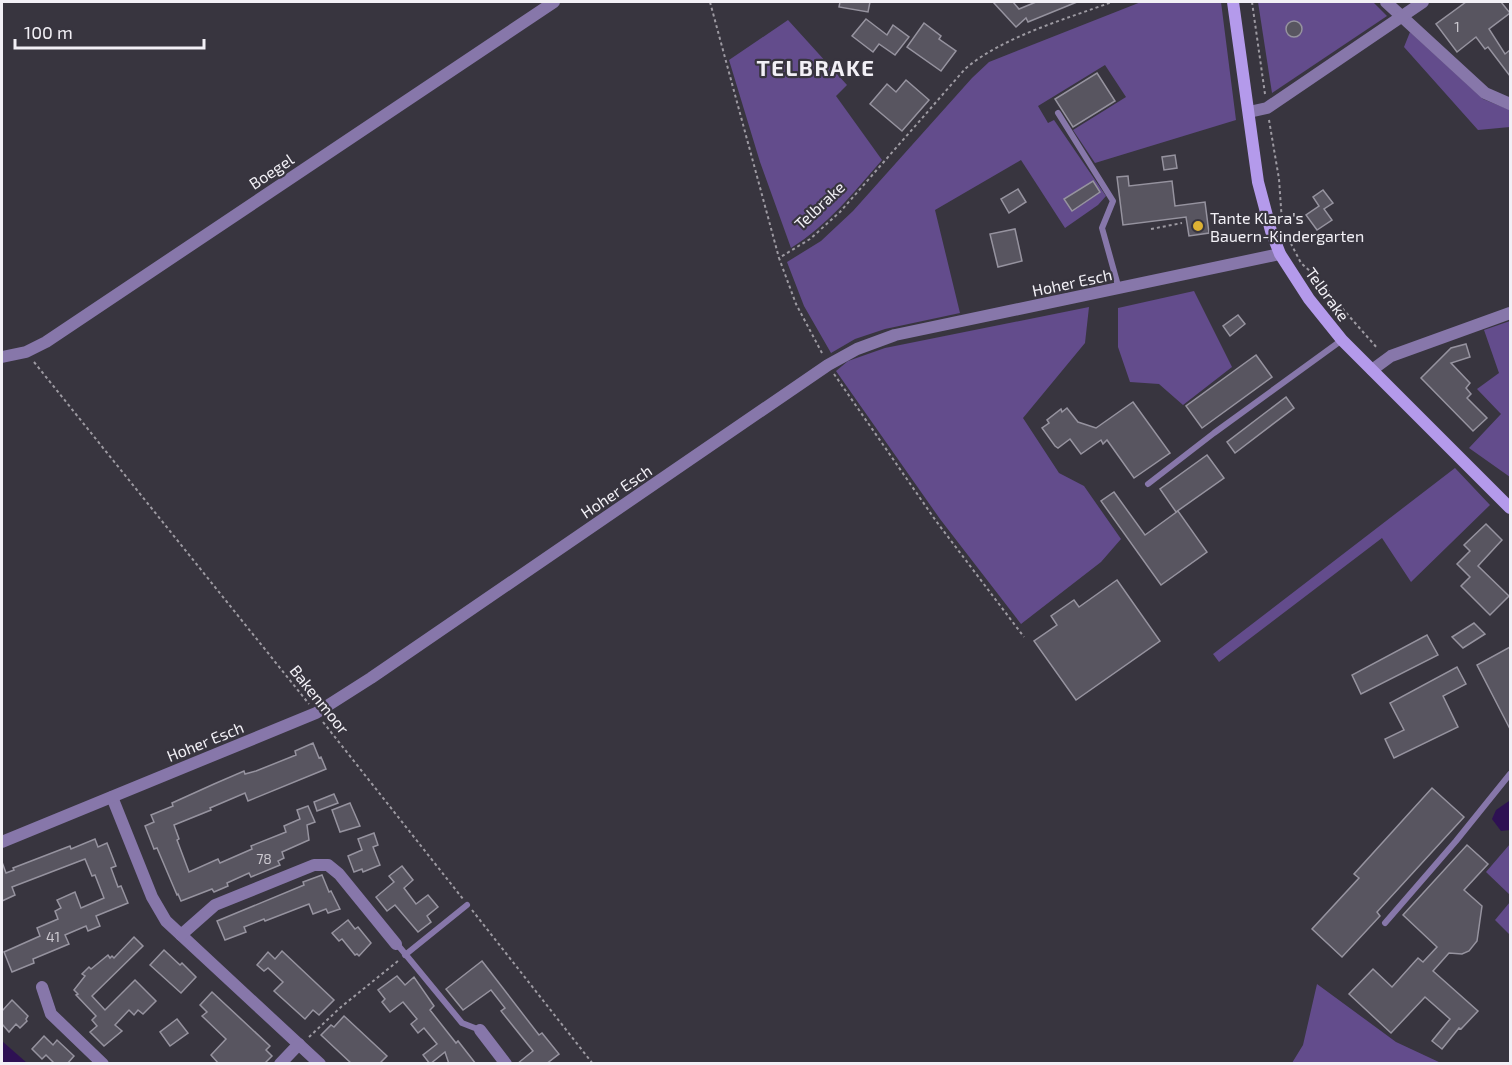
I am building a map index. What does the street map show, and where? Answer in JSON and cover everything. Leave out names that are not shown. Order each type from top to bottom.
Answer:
[{"type":"street","name":"Boegel","points":[[2,357],[26,352],[46,342],[554,2]]},
{"type":"street","name":"Telbrake","points":[[1233,2],[1258,182],[1270,231],[1280,254],[1309,299],[1342,340],[1510,508]]},
{"type":"street","points":[[1386,2],[1485,93],[1510,104]]},
{"type":"street","points":[[1248,112],[1267,108],[1423,2]]},
{"type":"street","name":"Hoher Esch","points":[[2,843],[316,713],[372,678],[828,365],[857,349],[895,335],[1280,254]]},
{"type":"street","points":[[1372,370],[1391,356],[1510,314]]},
{"type":"street","points":[[112,797],[159,910],[181,935],[321,1064]]},
{"type":"street","points":[[181,935],[215,905],[314,865],[328,864],[339,874],[396,944]]},
{"type":"street","points":[[42,987],[51,1014],[103,1064]]},
{"type":"street","points":[[480,1030],[506,1064]]},
{"type":"street","points":[[280,1064],[299,1044]]},
{"type":"lane","points":[[1058,113],[1113,201],[1102,228],[1119,289]]},
{"type":"lane","points":[[1148,484],[1342,340]]},
{"type":"lane","points":[[1385,923],[1510,774]]},
{"type":"lane","points":[[405,955],[467,905]]},
{"type":"lane","points":[[396,944],[462,1023],[480,1030]]},
{"type":"path","points":[[710,2],[779,258],[796,304],[828,365],[936,521],[1024,637]]},
{"type":"path","name":"Telbrake","points":[[779,258],[810,239],[840,212],[965,69],[980,56],[999,45],[1112,2]]},
{"type":"path","points":[[1151,230],[1182,223]]},
{"type":"path","name":"Bakenmoor","points":[[26,352],[316,713],[593,1064]]},
{"type":"path","points":[[299,1044],[405,955]]},
{"type":"shaded area","points":[[1141,2],[1221,2],[1236,120],[1095,163],[1073,130],[1126,97],[1105,65],[1038,106],[1048,123],[1054,120],[1106,196],[1098,205],[1065,228],[1021,160],[935,210],[960,313],[885,329],[855,339],[831,353],[804,306],[787,262],[821,241],[853,211],[989,62]]},
{"type":"shaded area","points":[[1258,2],[1373,2],[1387,16],[1272,93]]},
{"type":"shaded area","points":[[788,20],[847,85],[836,96],[882,160],[829,218],[791,248],[760,162],[729,60]]},
{"type":"shaded area","points":[[1410,32],[1483,99],[1510,110],[1510,127],[1478,130],[1404,47]]},
{"type":"shaded area","points":[[1194,291],[1232,367],[1183,405],[1159,384],[1130,382],[1118,347],[1118,308]]},
{"type":"shaded area","points":[[1089,307],[1085,343],[1023,418],[1059,473],[1084,486],[1121,539],[1101,562],[1021,624],[940,519],[836,371],[848,361],[885,348]]},
{"type":"shaded area","points":[[1510,321],[1510,477],[1469,448],[1501,414],[1477,389],[1499,373],[1484,330]]},
{"type":"shaded area","points":[[1455,468],[1490,505],[1411,582],[1382,538],[1219,662],[1213,654]]},
{"type":"shaded area","points":[[1510,793],[1510,830],[1501,831],[1492,819],[1496,810],[1509,801]]},
{"type":"shaded area","points":[[1510,844],[1510,895],[1486,872]]},
{"type":"shaded area","points":[[1510,902],[1510,935],[1495,920]]},
{"type":"shaded area","points":[[1317,984],[1396,1042],[1441,1063],[1292,1063],[1303,1045]]},
{"type":"shaded area","points":[[2,1041],[27,1063],[2,1063]]},
{"type":"building","points":[[840,2],[870,2],[868,12],[839,7]]},
{"type":"building","points":[[993,2],[1013,2],[1019,9],[1036,2],[1077,2],[1028,22],[1026,18],[1016,27]]},
{"type":"building","points":[[1466,2],[1501,2],[1510,13],[1489,29],[1505,54],[1510,50],[1510,76],[1488,47],[1485,49],[1476,37],[1457,52],[1436,24]]},
{"type":"building","points":[[866,19],[887,35],[893,25],[909,37],[895,55],[879,44],[873,52],[852,36]]},
{"type":"building","points":[[1291,21],[1297,21],[1302,29],[1300,35],[1291,37],[1286,32],[1286,26]]},
{"type":"building","points":[[924,23],[941,36],[939,39],[956,51],[941,71],[907,47]]},
{"type":"building","points":[[1097,73],[1115,101],[1073,127],[1055,99]]},
{"type":"building","points":[[906,80],[929,100],[902,131],[870,104],[887,84],[896,92]]},
{"type":"building","points":[[1175,155],[1177,168],[1164,170],[1162,157]]},
{"type":"building","points":[[1128,176],[1129,186],[1172,181],[1175,206],[1205,202],[1209,233],[1189,236],[1186,217],[1123,225],[1117,177]]},
{"type":"building","points":[[1093,181],[1100,192],[1072,211],[1064,199]]},
{"type":"building","points":[[1018,189],[1026,202],[1009,213],[1001,199]]},
{"type":"building","points":[[1323,190],[1333,203],[1324,209],[1332,220],[1317,230],[1306,215],[1319,206],[1313,197]]},
{"type":"building","points":[[1015,229],[1022,261],[998,267],[990,234]]},
{"type":"building","points":[[1238,315],[1245,324],[1230,336],[1223,326]]},
{"type":"building","points":[[1466,344],[1470,357],[1451,363],[1470,383],[1466,388],[1471,394],[1467,398],[1487,418],[1473,431],[1421,378],[1451,348]]},
{"type":"building","points":[[1256,355],[1272,377],[1202,428],[1186,406]]},
{"type":"building","points":[[1286,397],[1294,408],[1235,453],[1227,442]]},
{"type":"building","points":[[1133,402],[1170,453],[1134,478],[1107,440],[1103,444],[1101,440],[1081,454],[1070,439],[1058,448],[1055,446],[1042,428],[1049,423],[1047,420],[1061,409],[1062,412],[1067,408],[1078,422],[1096,428]]},
{"type":"building","points":[[1207,455],[1224,478],[1176,512],[1160,489]]},
{"type":"building","points":[[1114,492],[1145,535],[1178,511],[1207,552],[1161,585],[1101,501]]},
{"type":"building","points":[[1486,524],[1502,540],[1478,566],[1509,596],[1490,615],[1461,586],[1470,577],[1457,564],[1470,551],[1464,545]]},
{"type":"building","points":[[1117,580],[1160,641],[1076,700],[1034,641],[1057,625],[1051,616],[1074,600],[1079,607]]},
{"type":"building","points":[[1474,623],[1485,634],[1463,648],[1452,637]]},
{"type":"building","points":[[1427,635],[1438,655],[1361,694],[1352,675]]},
{"type":"building","points":[[1510,647],[1510,729],[1477,665]]},
{"type":"building","points":[[1457,667],[1466,684],[1443,696],[1458,727],[1394,758],[1385,739],[1404,730],[1390,703]]},
{"type":"building","points":[[313,743],[326,769],[248,801],[245,793],[174,825],[189,872],[218,859],[220,863],[252,849],[251,846],[286,832],[284,826],[300,819],[297,810],[308,806],[315,822],[307,825],[309,840],[282,852],[284,858],[278,861],[280,865],[251,877],[249,873],[214,892],[212,889],[181,901],[157,848],[154,849],[145,826],[154,822],[151,815],[173,806],[172,803],[244,771],[245,774],[256,771],[296,755],[295,751]]},
{"type":"building","points":[[1432,788],[1464,817],[1377,912],[1380,916],[1342,957],[1312,929],[1359,878],[1354,874]]},
{"type":"building","points":[[334,794],[338,803],[317,811],[314,802]]},
{"type":"building","points":[[350,803],[360,826],[340,832],[332,810]]},
{"type":"building","points":[[374,833],[378,845],[373,847],[380,865],[363,872],[362,869],[354,872],[348,856],[362,850],[358,839]]},
{"type":"building","points":[[95,839],[98,847],[107,843],[116,866],[111,868],[118,887],[121,886],[128,903],[96,916],[100,926],[88,931],[86,926],[65,935],[69,944],[33,959],[34,963],[12,972],[4,952],[40,936],[37,928],[58,919],[55,911],[61,908],[57,900],[75,892],[81,908],[104,898],[95,875],[92,876],[85,859],[12,887],[15,895],[2,901],[2,862],[6,873],[14,870],[13,868],[70,846],[71,849]]},
{"type":"building","points":[[1467,845],[1488,864],[1464,890],[1482,906],[1477,941],[1469,951],[1462,954],[1449,953],[1433,971],[1478,1011],[1461,1029],[1459,1028],[1442,1049],[1432,1041],[1450,1019],[1425,997],[1391,1033],[1349,994],[1373,969],[1392,987],[1418,958],[1423,962],[1437,947],[1403,915]]},
{"type":"building","points":[[402,866],[413,880],[404,888],[416,904],[428,895],[438,907],[427,916],[431,922],[418,932],[395,905],[387,911],[376,897],[394,882],[389,876]]},
{"type":"building","points":[[322,875],[340,909],[328,913],[326,909],[313,914],[309,904],[244,927],[246,932],[225,940],[217,921],[304,885],[303,882]]},
{"type":"building","points":[[348,920],[355,929],[358,927],[371,943],[359,956],[355,955],[342,939],[339,941],[332,933]]},
{"type":"building","points":[[134,937],[143,946],[92,996],[105,1010],[135,980],[156,1001],[143,1014],[138,1010],[134,1015],[129,1010],[115,1025],[122,1031],[104,1046],[90,1032],[97,1026],[92,1020],[96,1016],[74,990],[85,976],[82,974],[89,967],[91,969],[108,955],[114,958]]},
{"type":"building","points":[[164,950],[196,977],[181,993],[150,965]]},
{"type":"building","points":[[282,951],[334,1000],[319,1015],[313,1010],[305,1019],[274,991],[283,982],[268,968],[264,971],[257,965],[268,952],[275,959]]},
{"type":"building","points":[[482,961],[539,1035],[542,1033],[559,1054],[546,1064],[517,1064],[533,1051],[501,1011],[505,1008],[491,990],[463,1010],[446,989]]},
{"type":"building","points":[[397,976],[405,985],[414,977],[434,1006],[430,1010],[476,1064],[449,1064],[445,1052],[430,1064],[423,1055],[437,1044],[424,1028],[418,1033],[411,1024],[417,1019],[403,1002],[390,1012],[382,1002],[385,999],[378,990]]},
{"type":"building","points":[[212,992],[270,1046],[266,1050],[272,1056],[264,1064],[219,1064],[211,1055],[226,1039],[202,1016],[207,1012],[200,1005]]},
{"type":"building","points":[[12,1000],[28,1016],[27,1021],[20,1028],[16,1024],[9,1032],[2,1024],[2,1011]]},
{"type":"building","points":[[344,1016],[387,1056],[379,1064],[352,1064],[321,1035],[331,1025],[334,1027]]},
{"type":"building","points":[[177,1019],[188,1033],[170,1046],[160,1032]]},
{"type":"building","points":[[44,1036],[53,1045],[57,1040],[74,1056],[67,1064],[55,1064],[46,1055],[42,1059],[32,1049]]},
{"type":"place","name":"Tante Klara's Bauern-Kindergarten","points":[[1198,226]]},
{"type":"district","name":"TELBRAKE","points":[[816,67]]}]
